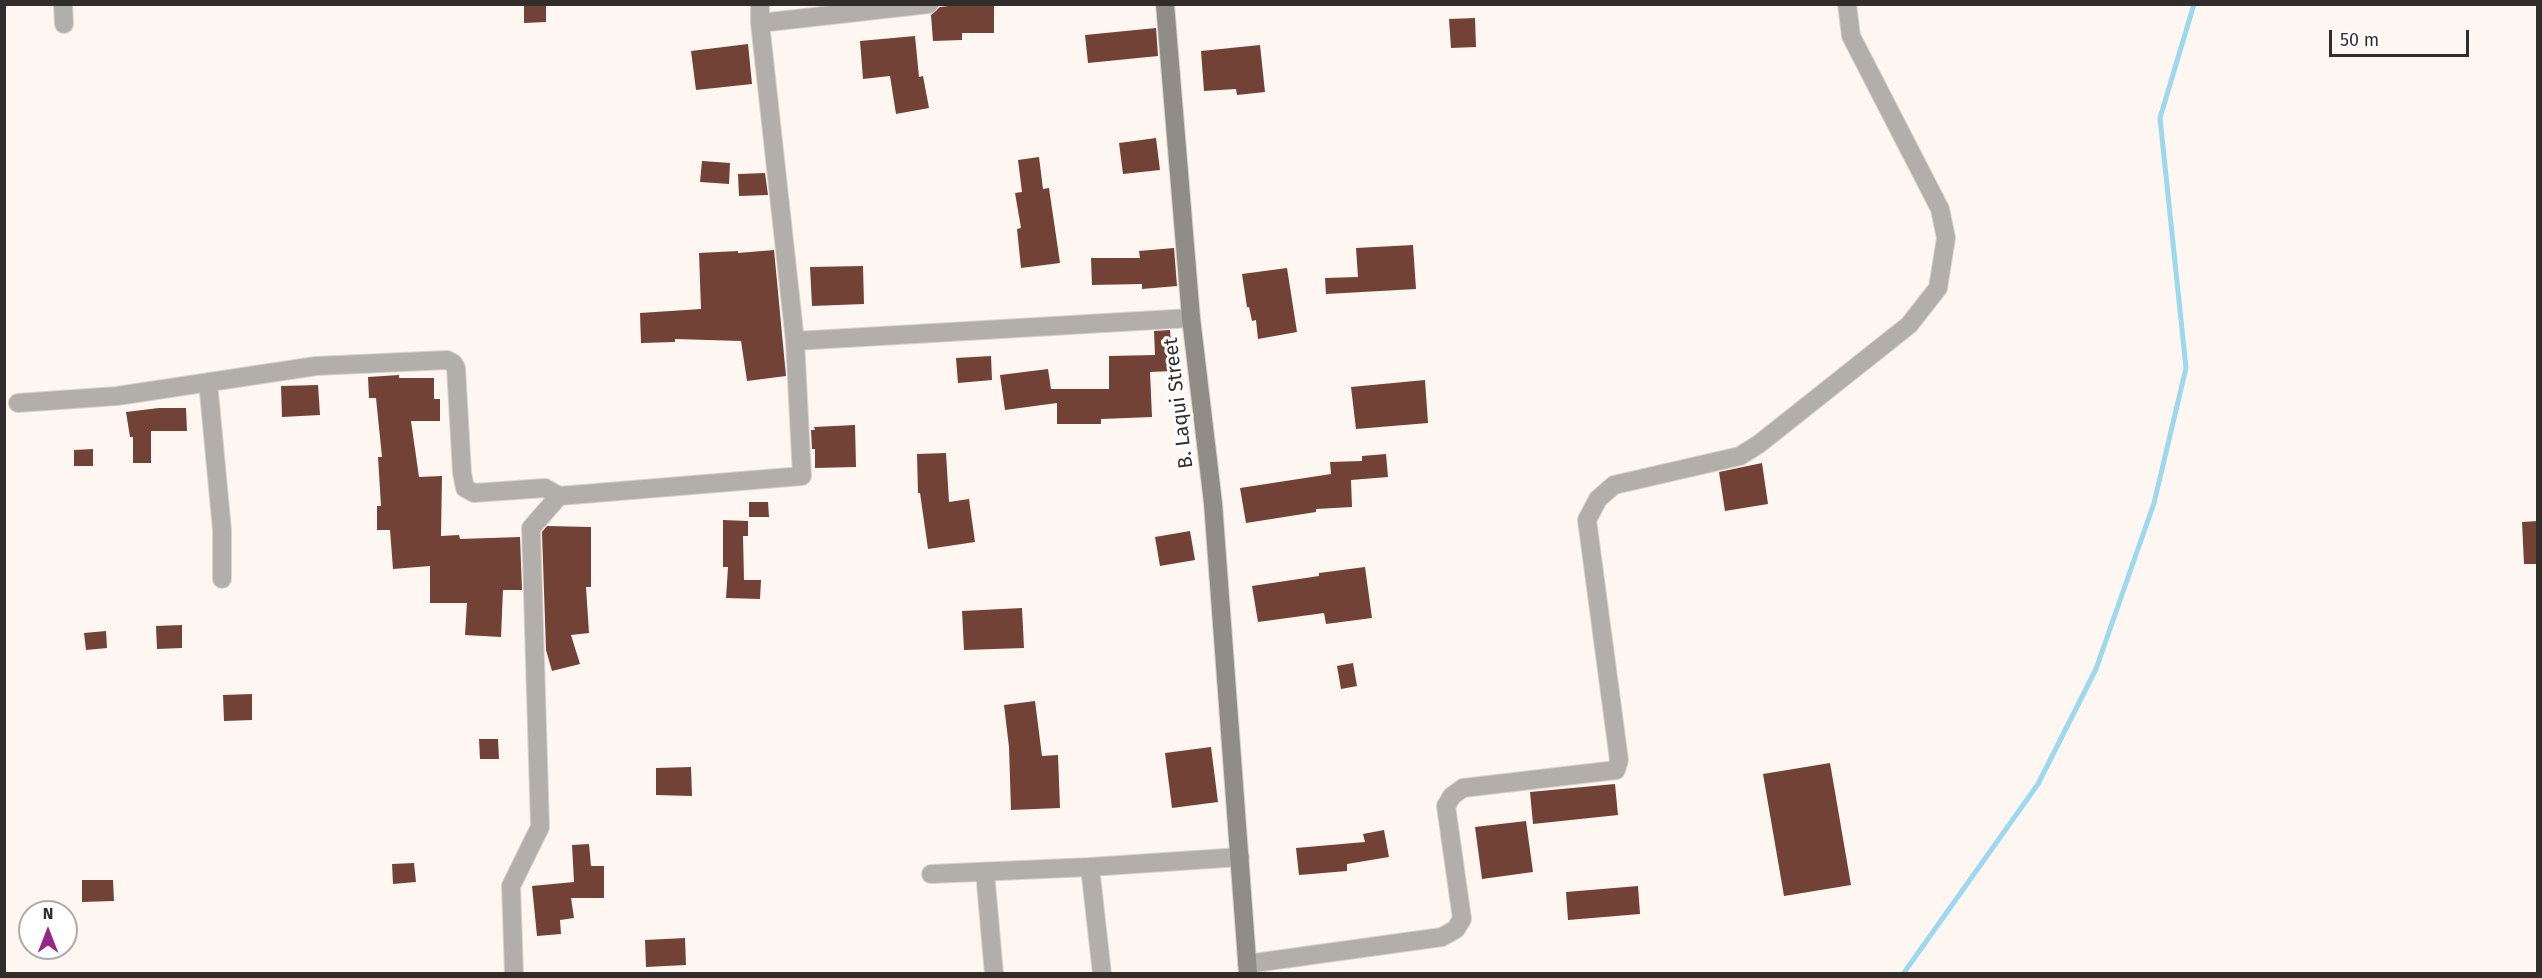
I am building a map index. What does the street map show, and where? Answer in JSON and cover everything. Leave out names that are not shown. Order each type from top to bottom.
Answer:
[{"type":"main road","name":"B. Laqui Street","points":[[1165,4],[1191,318],[1213,503],[1247,969]]},
{"type":"street","points":[[63,4],[64,24]]},
{"type":"street","points":[[18,403],[117,396],[316,366],[450,361],[456,368],[462,473],[465,489],[474,493],[545,489],[559,496],[802,476],[795,341],[760,14],[929,4]]},
{"type":"street","points":[[1247,969],[1442,937],[1456,928],[1462,919],[1446,806],[1452,796],[1463,788],[1616,770],[1619,760],[1587,520],[1598,499],[1614,485],[1740,456],[1759,444],[1909,325],[1938,288],[1946,238],[1940,209],[1851,36],[1847,4]]},
{"type":"street","points":[[795,341],[1191,318]]},
{"type":"street","points":[[208,382],[222,530],[222,579]]},
{"type":"street","points":[[514,974],[511,886],[540,827],[531,528],[559,496]]},
{"type":"street","points":[[931,874],[1240,857]]},
{"type":"street","points":[[1090,867],[1102,974]]},
{"type":"street","points":[[985,872],[994,974]]},
{"type":"building","points":[[524,4],[546,4],[546,22],[524,23]]},
{"type":"building","points":[[994,4],[994,33],[962,33],[962,40],[933,41],[931,15],[940,7]]},
{"type":"building","points":[[1475,18],[1476,47],[1451,48],[1449,19]]},
{"type":"building","points":[[1156,28],[1158,56],[1088,63],[1085,35]]},
{"type":"building","points":[[915,36],[919,77],[923,76],[929,108],[896,114],[890,76],[863,79],[860,41]]},
{"type":"building","points":[[748,44],[752,84],[696,90],[691,51]]},
{"type":"building","points":[[1260,45],[1265,92],[1237,95],[1236,89],[1204,91],[1201,51]]},
{"type":"building","points":[[1156,138],[1160,170],[1123,174],[1119,143]]},
{"type":"building","points":[[1039,157],[1043,189],[1049,188],[1060,263],[1021,268],[1017,229],[1021,228],[1015,193],[1022,192],[1018,160]]},
{"type":"building","points":[[702,161],[730,163],[729,184],[700,182]]},
{"type":"building","points":[[765,173],[768,195],[739,196],[738,174]]},
{"type":"building","points":[[1413,245],[1416,289],[1326,294],[1325,278],[1358,277],[1356,248]]},
{"type":"building","points":[[1174,248],[1177,286],[1142,289],[1142,284],[1092,285],[1091,258],[1140,258],[1139,251]]},
{"type":"building","points":[[774,250],[786,376],[747,381],[741,341],[675,339],[675,342],[641,343],[640,313],[701,309],[699,253]]},
{"type":"building","points":[[863,266],[864,304],[812,306],[810,267]]},
{"type":"building","points":[[1287,268],[1297,332],[1258,339],[1256,320],[1252,321],[1249,307],[1247,307],[1242,274]]},
{"type":"building","points":[[1170,330],[1173,371],[1150,372],[1152,417],[1101,419],[1101,424],[1057,424],[1057,403],[1005,410],[1000,375],[1048,369],[1051,389],[1109,389],[1109,356],[1155,355],[1154,331]]},
{"type":"building","points":[[991,356],[992,380],[958,383],[956,358]]},
{"type":"building","points":[[399,375],[399,378],[434,378],[434,399],[440,399],[440,421],[411,421],[419,477],[442,476],[441,536],[459,535],[460,539],[520,537],[522,590],[503,590],[501,637],[465,635],[467,603],[430,603],[430,566],[393,569],[390,530],[377,530],[377,506],[381,506],[378,457],[382,457],[376,398],[369,398],[368,377]]},
{"type":"building","points":[[1425,380],[1428,423],[1356,429],[1351,387]]},
{"type":"building","points":[[318,385],[320,415],[282,417],[281,386]]},
{"type":"building","points":[[186,408],[187,431],[151,431],[151,463],[133,463],[133,437],[130,437],[126,412]]},
{"type":"building","points":[[855,425],[856,467],[815,468],[815,449],[812,449],[811,430],[815,430],[814,427]]},
{"type":"building","points":[[93,449],[93,466],[74,466],[74,450]]},
{"type":"building","points":[[946,453],[949,502],[969,499],[975,542],[928,549],[920,493],[918,493],[917,454]]},
{"type":"building","points":[[1386,454],[1388,477],[1351,480],[1352,507],[1316,509],[1316,512],[1246,523],[1240,488],[1331,474],[1330,462],[1362,461],[1362,456]]},
{"type":"building","points":[[1762,463],[1768,504],[1725,511],[1719,472]]},
{"type":"building","points":[[749,502],[768,502],[769,517],[749,517]]},
{"type":"building","points":[[723,520],[748,521],[748,536],[743,536],[744,580],[761,580],[760,599],[726,598],[728,567],[723,567]]},
{"type":"building","points":[[2538,521],[2538,564],[2524,564],[2522,522]]},
{"type":"building","points":[[547,526],[591,527],[591,587],[586,587],[589,633],[571,635],[580,664],[552,671],[546,650],[542,532]]},
{"type":"building","points":[[1190,531],[1195,560],[1160,566],[1155,537]]},
{"type":"building","points":[[1365,567],[1372,618],[1326,624],[1324,613],[1258,622],[1252,586]]},
{"type":"building","points":[[1022,608],[1024,648],[964,650],[962,611]]},
{"type":"building","points":[[182,625],[182,648],[157,649],[156,626]]},
{"type":"building","points":[[106,631],[107,648],[86,650],[84,633]]},
{"type":"building","points":[[1353,663],[1357,686],[1341,689],[1337,666]]},
{"type":"building","points":[[252,694],[252,720],[224,721],[223,695]]},
{"type":"building","points":[[1035,701],[1042,756],[1058,755],[1060,808],[1011,810],[1009,747],[1004,705]]},
{"type":"building","points":[[479,739],[498,739],[499,759],[480,759]]},
{"type":"building","points":[[1211,747],[1218,802],[1172,808],[1165,753]]},
{"type":"building","points":[[1830,763],[1851,885],[1784,896],[1763,774]]},
{"type":"building","points":[[691,767],[692,796],[656,795],[656,768]]},
{"type":"building","points":[[1615,784],[1618,815],[1533,824],[1530,792]]},
{"type":"building","points":[[1526,821],[1533,872],[1482,879],[1475,827]]},
{"type":"building","points":[[1384,830],[1389,857],[1347,864],[1347,871],[1299,875],[1296,848],[1365,842],[1363,834]]},
{"type":"building","points":[[589,844],[591,866],[604,866],[604,898],[571,898],[574,918],[560,920],[561,934],[537,936],[532,886],[574,882],[572,845]]},
{"type":"building","points":[[414,863],[416,882],[393,884],[392,864]]},
{"type":"building","points":[[82,880],[113,880],[114,901],[82,902]]},
{"type":"building","points":[[1638,886],[1640,914],[1568,920],[1566,892]]},
{"type":"building","points":[[685,938],[686,965],[646,967],[645,940]]},
{"type":"waterway","points":[[1903,974],[2038,784],[2096,669],[2154,503],[2186,368],[2160,118],[2194,4]]}]
